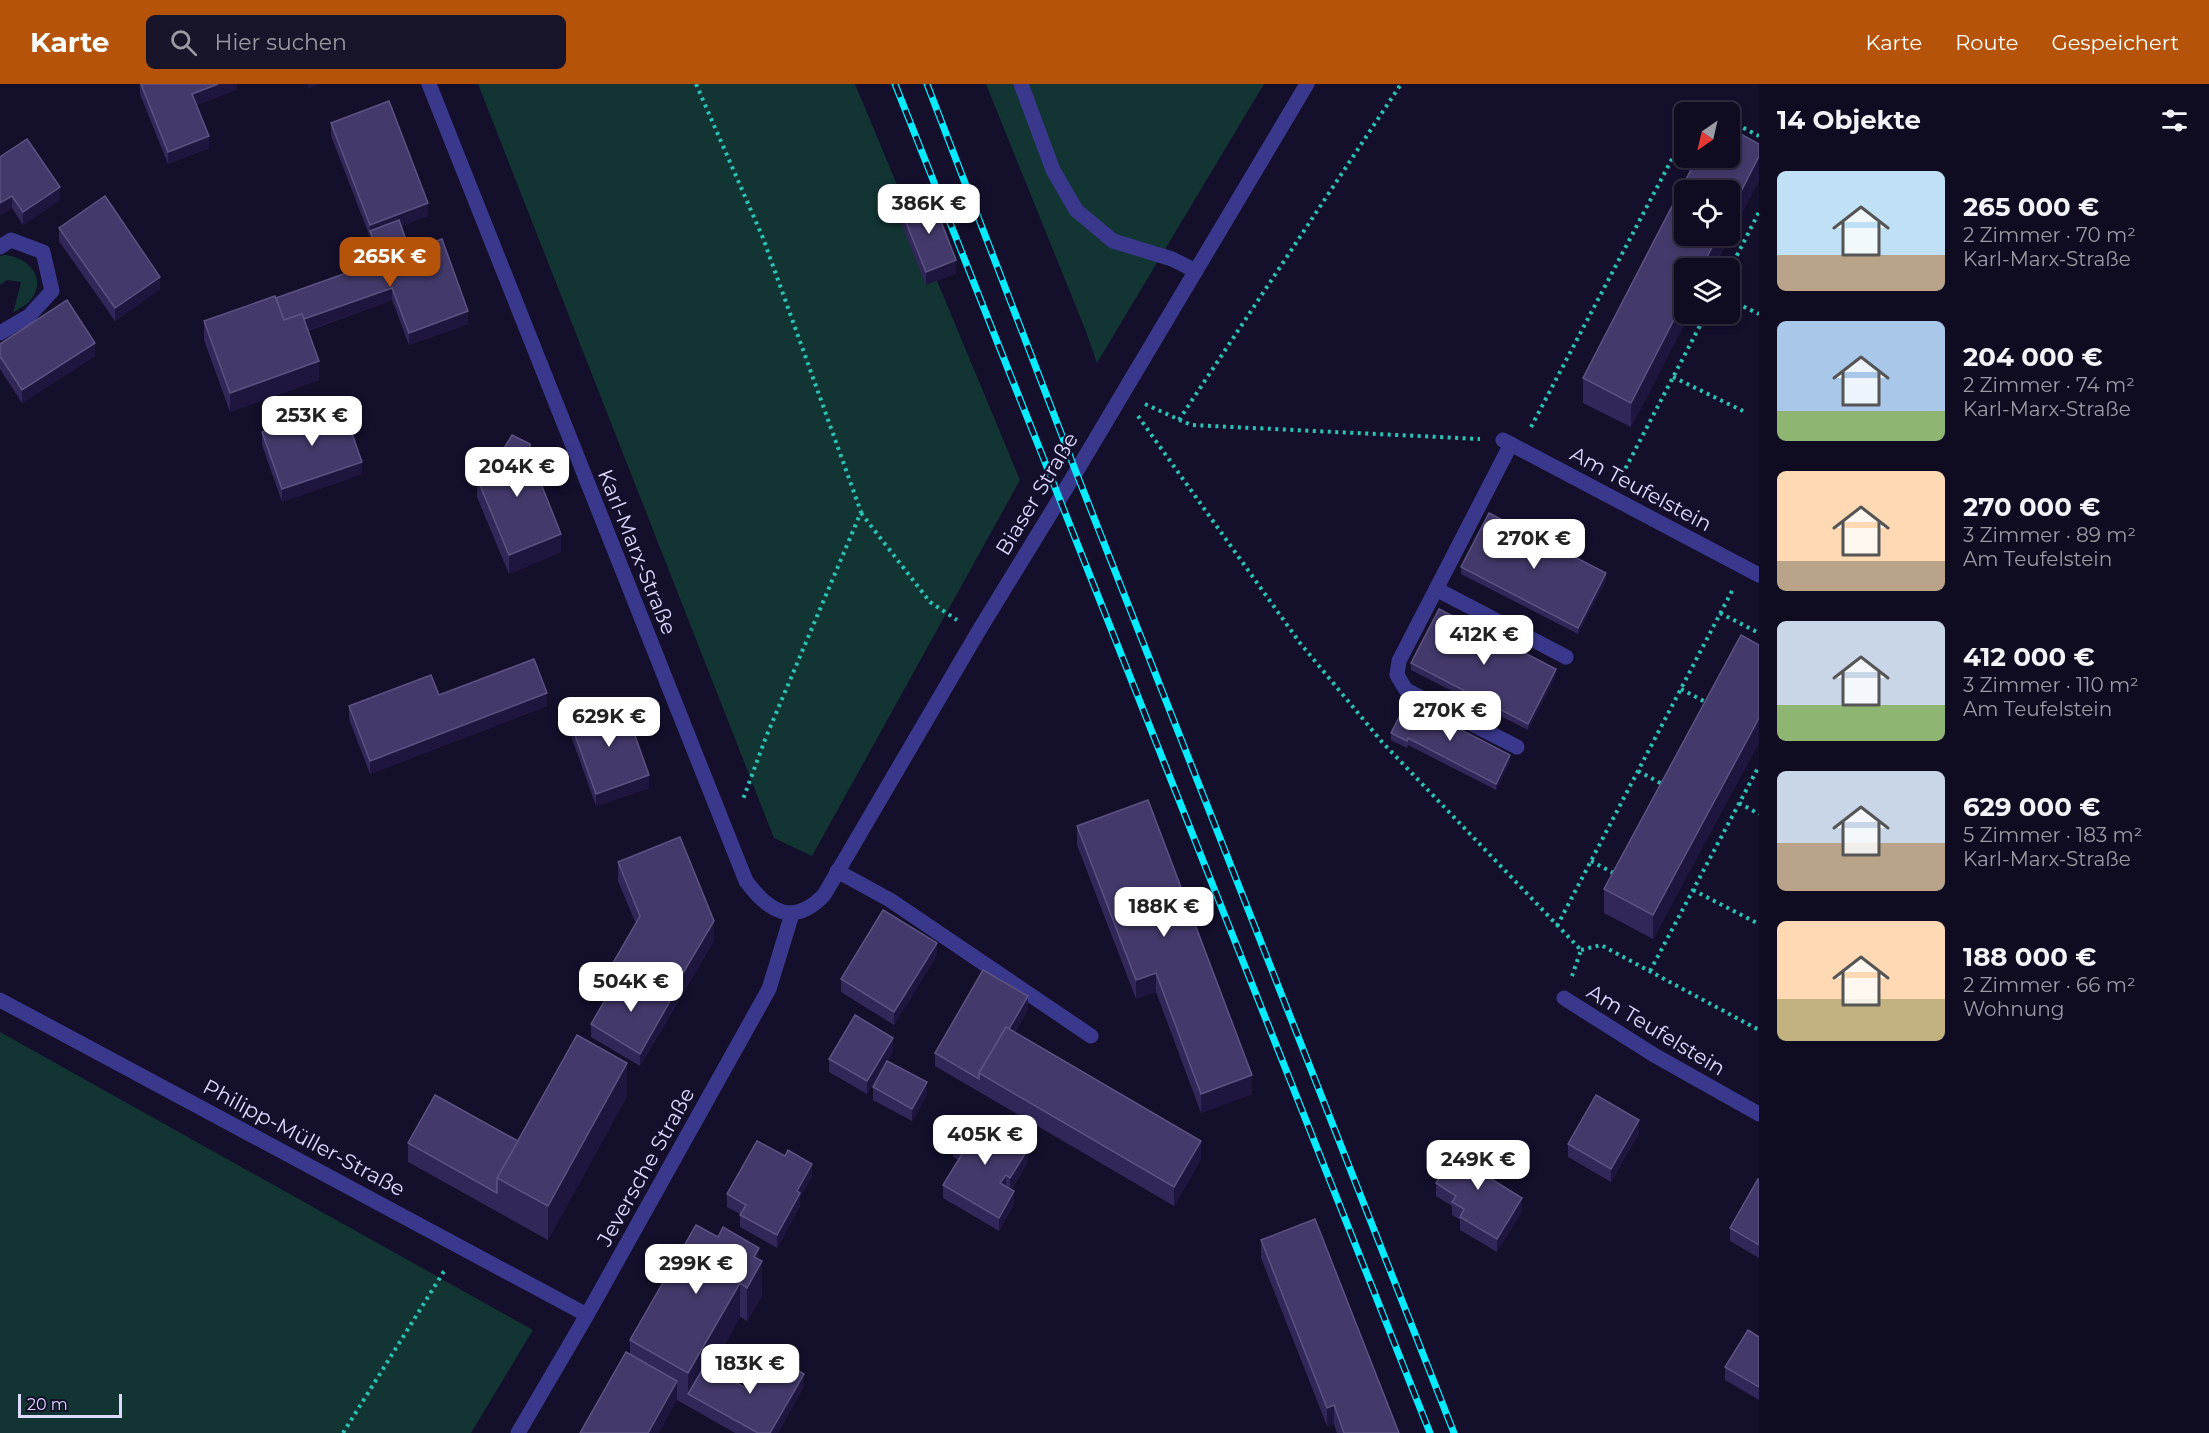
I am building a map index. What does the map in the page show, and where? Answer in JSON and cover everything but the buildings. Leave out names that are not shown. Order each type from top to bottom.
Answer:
[{"type":"street","name":"Karl-Marx-Straße","points":[[429,84],[746,881],[757,896],[781,911],[792,914]]},
{"type":"street","points":[[1021,84],[1053,170],[1076,210],[1113,241],[1172,259],[1196,270]]},
{"type":"street","name":"Biaser Straße","points":[[792,914],[803,912],[824,895],[978,632],[1307,84]]},
{"type":"street","points":[[0,247],[11,240],[43,252],[52,291],[29,315],[0,333]]},
{"type":"street","points":[[1511,444],[1399,661],[1397,675],[1406,690],[1517,747]]},
{"type":"street","name":"Am Teufelstein","points":[[1511,444],[1759,575]]},
{"type":"street","points":[[1436,589],[1566,657]]},
{"type":"street","points":[[837,871],[890,900],[1091,1036]]},
{"type":"street","name":"Jeversche Straße","points":[[518,1433],[587,1315],[769,989],[792,914]]},
{"type":"street","name":"Am Teufelstein","points":[[1564,998],[1654,1055],[1759,1114]]},
{"type":"street","name":"Philipp-Müller-Straße","points":[[0,1000],[587,1315]]},
{"type":"path","points":[[696,84],[763,238],[861,512],[930,602],[955,618]]},
{"type":"path","points":[[1179,420],[1401,84]]},
{"type":"path","points":[[1740,126],[1759,136]]},
{"type":"path","points":[[1122,394],[1191,426],[1511,444],[1674,154]]},
{"type":"path","points":[[1735,258],[1759,212]]},
{"type":"path","points":[[1740,305],[1759,314]]},
{"type":"path","points":[[1610,496],[1701,324]]},
{"type":"path","points":[[1672,377],[1743,411]]},
{"type":"path","points":[[1122,394],[1300,643],[1382,742],[1581,950]]},
{"type":"path","points":[[729,840],[766,737],[861,512]]},
{"type":"path","points":[[1557,926],[1745,567]]},
{"type":"path","points":[[1720,613],[1759,633]]},
{"type":"path","points":[[1681,689],[1715,708]]},
{"type":"path","points":[[1650,972],[1759,766]]},
{"type":"path","points":[[1638,771],[1671,789]]},
{"type":"path","points":[[1739,803],[1759,814]]},
{"type":"path","points":[[1591,861],[1624,878]]},
{"type":"path","points":[[1693,890],[1759,924]]},
{"type":"path","points":[[1581,950],[1601,945],[1759,1030]]},
{"type":"path","points":[[1564,998],[1581,950]]},
{"type":"path","points":[[343,1433],[460,1245]]},
{"type":"green space","points":[[478,84],[855,84],[1020,480],[812,856],[774,838]]},
{"type":"green space","points":[[986,84],[1264,84],[1097,363],[1085,329]]},
{"type":"green space","points":[[5,255],[22,260],[34,271],[37,278],[35,294],[13,313],[21,282],[7,280],[0,285],[0,256]]},
{"type":"green space","points":[[0,1032],[533,1330],[471,1433],[0,1433]]},
{"type":"railway","points":[[895,84],[1430,1433]]},
{"type":"railway","points":[[927,84],[1076,472],[1454,1433]]}]
